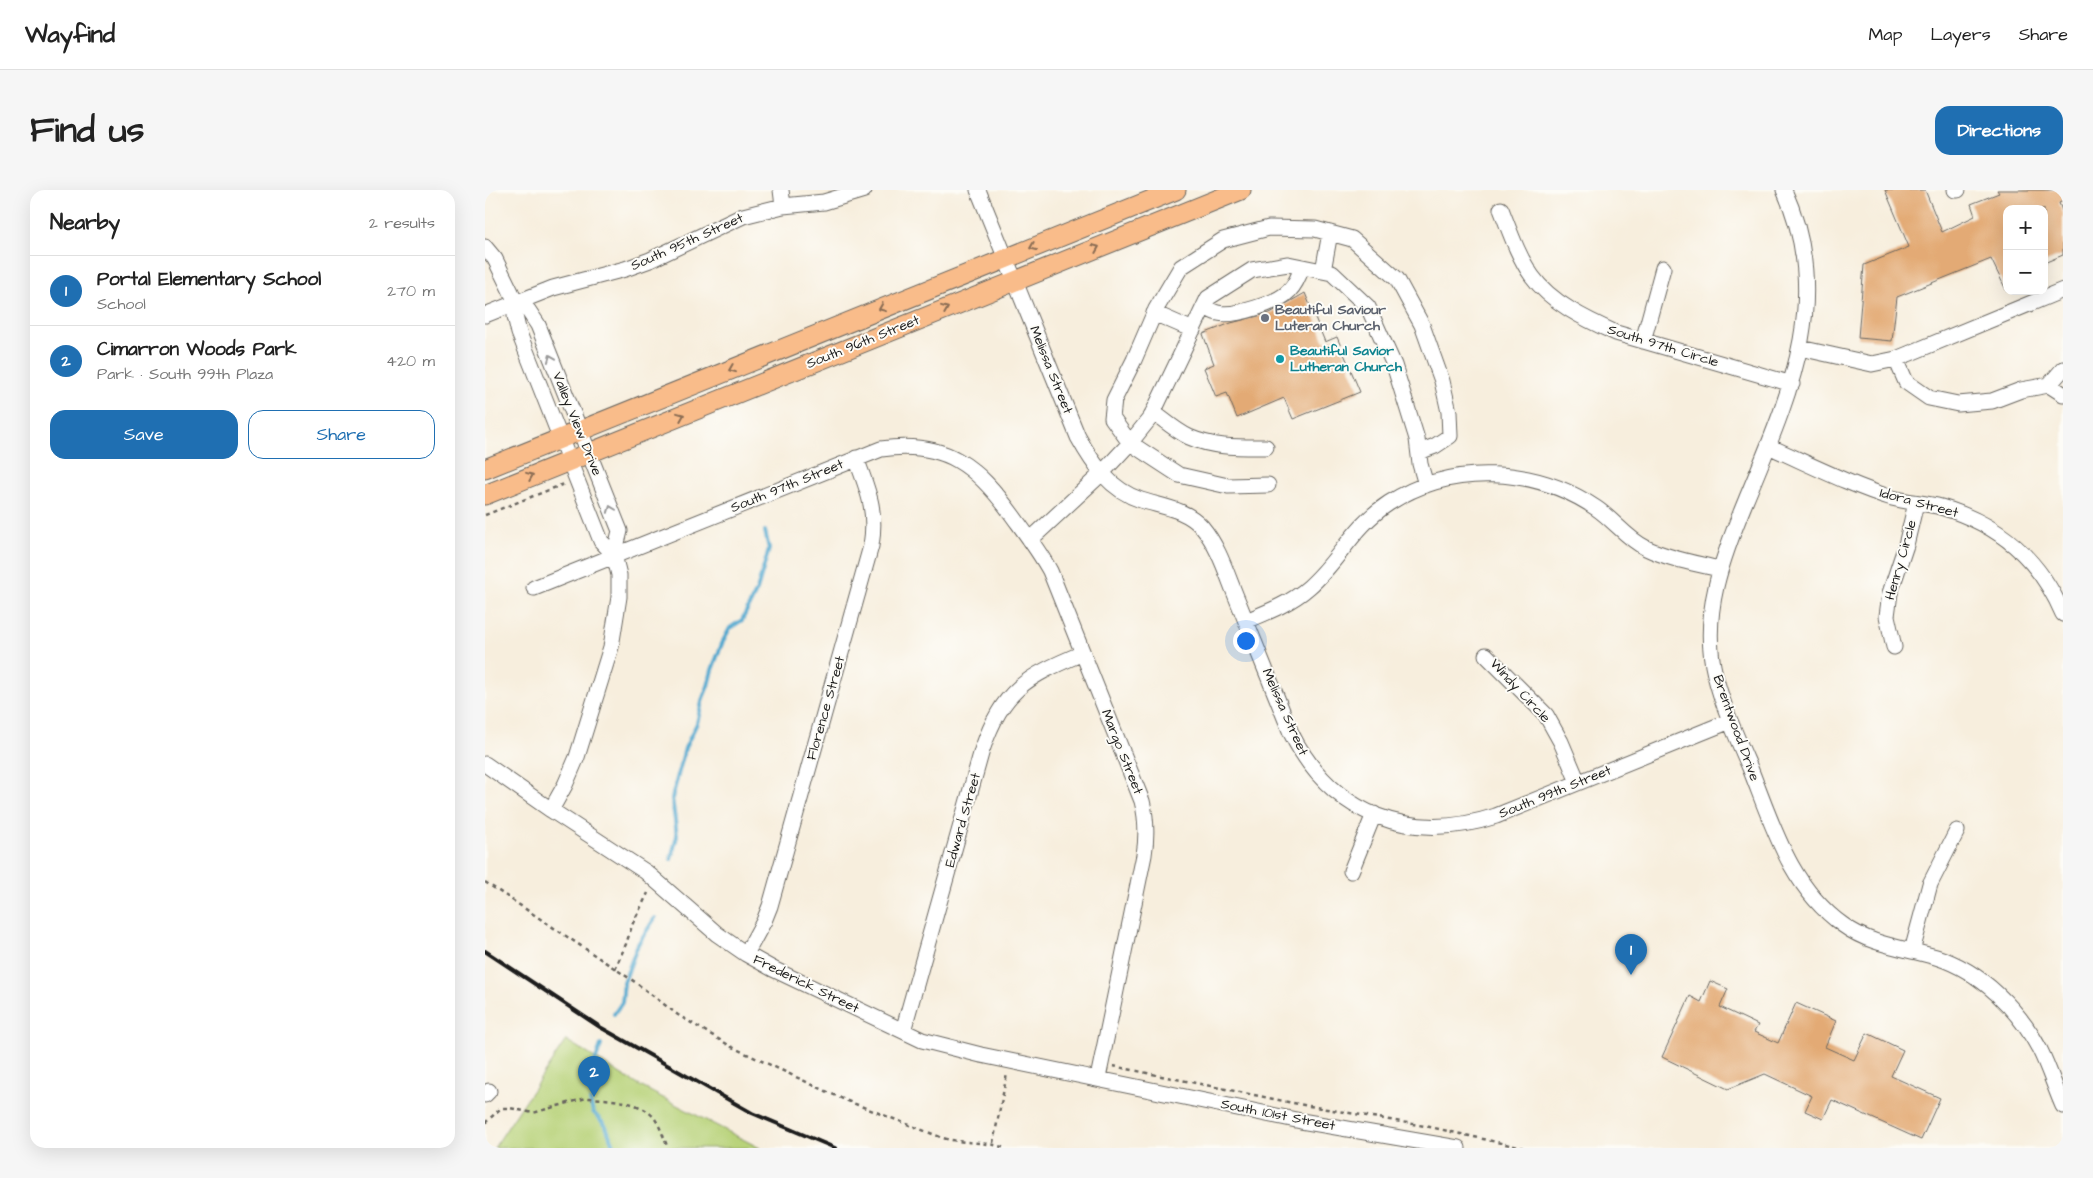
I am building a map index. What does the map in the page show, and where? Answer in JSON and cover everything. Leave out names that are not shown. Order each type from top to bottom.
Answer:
[{"type":"main road","name":"South 96th Street","points":[[485,469],[1176,190]]},
{"type":"main road","name":"South 96th Street","points":[[485,495],[1241,190]]},
{"type":"street","points":[[781,190],[783,206]]},
{"type":"street","name":"South 95th Street","points":[[485,315],[553,288],[625,269],[658,256],[743,216],[783,206],[824,202],[864,190]]},
{"type":"street","name":"Melissa Street","points":[[978,190],[1078,437],[1090,459],[1101,474],[1126,494],[1140,500],[1172,508],[1190,517],[1201,526],[1219,554],[1291,733],[1302,754],[1314,771],[1339,795],[1374,814]]},
{"type":"street","name":"Brentwood Drive","points":[[1784,190],[1799,228],[1804,250],[1805,320],[1792,384],[1719,569],[1711,616],[1711,656],[1721,695],[1783,851],[1805,890],[1817,904],[1846,928],[1887,945],[1939,958],[1957,966],[1987,986],[2009,1006],[2030,1032],[2041,1052],[2063,1106]]},
{"type":"street","name":"South 97th Circle","points":[[1501,209],[1533,278],[1558,301],[1596,324],[1643,342],[1792,384]]},
{"type":"street","points":[[1268,485],[1228,486],[1179,475],[1130,444],[1112,418],[1114,400],[1135,360],[1154,313],[1181,267],[1223,240],[1269,228],[1315,229],[1352,239],[1397,279],[1422,326],[1442,381],[1449,412],[1450,436],[1435,446],[1419,452]]},
{"type":"street","points":[[1323,271],[1330,233]]},
{"type":"street","name":"Valley View Drive","points":[[485,247],[495,259],[516,302],[515,316],[519,333],[601,541],[614,555]]},
{"type":"street","points":[[1030,540],[1101,474],[1130,444],[1153,412],[1208,298],[1252,270],[1288,264],[1332,273],[1368,307],[1394,365],[1417,439],[1426,485]]},
{"type":"street","points":[[1204,306],[1217,313],[1229,314],[1239,313],[1274,300],[1288,293],[1296,283],[1302,267]]},
{"type":"street","points":[[1643,342],[1663,268]]},
{"type":"street","points":[[1800,348],[1873,364],[1896,359],[2063,290]]},
{"type":"street","name":"Valley View Drive","points":[[516,302],[528,310],[538,325],[619,531],[614,555],[619,575],[619,597],[611,647],[577,757],[565,785],[551,810]]},
{"type":"street","points":[[1154,313],[1193,330]]},
{"type":"street","points":[[1896,359],[1906,382],[1929,398],[1959,404],[1991,401],[2021,390],[2049,385],[2063,370]]},
{"type":"street","points":[[2049,385],[2063,394]]},
{"type":"street","points":[[1153,412],[1187,436],[1206,443],[1230,448],[1265,446]]},
{"type":"street","name":"Idora Street","points":[[1768,446],[1892,498],[1938,506],[1959,512],[2008,540],[2022,551],[2034,564],[2055,596],[2063,614]]},
{"type":"street","name":"South 97th Street","points":[[614,555],[881,449],[911,447],[936,452],[962,463]]},
{"type":"street","name":"Florence Street","points":[[745,954],[764,921],[770,906],[871,546],[873,508],[856,458]]},
{"type":"street","name":"Margo Street","points":[[962,463],[987,482],[1050,570],[1142,801],[1147,830],[1144,855],[1098,1078]]},
{"type":"street","points":[[1246,621],[1294,598],[1309,588],[1328,568],[1353,534],[1376,512],[1406,493],[1426,485],[1469,474],[1502,475],[1534,480],[1581,498],[1598,509],[1645,548],[1677,559],[1719,569]]},
{"type":"street","name":"Henry Circle","points":[[1894,646],[1887,616],[1890,593],[1906,544],[1916,503]]},
{"type":"street","points":[[534,588],[614,555]]},
{"type":"street","name":"Edward Street","points":[[903,1031],[982,750],[995,718],[1003,704],[1023,683],[1048,668],[1083,653]]},
{"type":"street","name":"Windy Circle","points":[[1486,655],[1546,715],[1561,742],[1578,782]]},
{"type":"street","name":"South 99th Street","points":[[1374,814],[1403,823],[1421,826],[1458,826],[1496,816],[1730,721]]},
{"type":"street","name":"Frederick Street","points":[[485,764],[551,810],[629,860],[656,880],[717,934],[745,954],[922,1040],[1011,1061],[1098,1078]]},
{"type":"street","points":[[1351,870],[1374,814]]},
{"type":"street","points":[[1912,951],[1930,884],[1957,831]]},
{"type":"street","name":"South 101st Street","points":[[1098,1078],[1301,1120],[1458,1148]]},
{"type":"path","points":[[485,515],[567,484],[569,481]]},
{"type":"path","points":[[615,969],[633,923],[656,880]]},
{"type":"path","points":[[485,882],[635,982],[678,1015],[732,1047],[845,1100],[943,1138],[955,1141],[993,1143],[1005,1148]]},
{"type":"path","points":[[993,1143],[1011,1061]]},
{"type":"path","points":[[1113,1066],[1298,1104],[1430,1127],[1523,1148]]},
{"type":"path","points":[[485,1123],[501,1108],[533,1113],[586,1098],[594,1098],[633,1105],[650,1114],[656,1120],[668,1148]]},
{"type":"green space","points":[[566,1040],[640,1086],[760,1148],[494,1148]]},
{"type":"building","points":[[1885,190],[1925,190],[1942,232],[1975,216],[1971,204],[1999,193],[1997,190],[2063,190],[2063,201],[2059,203],[2063,213],[2063,255],[2048,261],[2048,205],[2003,205],[2003,284],[1991,259],[1897,297],[1892,341],[1858,338],[1864,265],[1909,247]]},
{"type":"building","name":"Beautiful Savior Lutheran Church","points":[[1305,293],[1325,342],[1337,337],[1360,392],[1293,419],[1284,398],[1237,418],[1227,393],[1216,397],[1204,368],[1214,364],[1203,334],[1231,323],[1270,313]]},
{"type":"building","points":[[1710,981],[1728,989],[1720,1007],[1758,1025],[1754,1032],[1778,1043],[1796,1003],[1836,1021],[1825,1047],[1854,1060],[1867,1033],[1903,1050],[1891,1076],[1940,1098],[1921,1140],[1832,1100],[1823,1119],[1805,1111],[1812,1096],[1765,1074],[1728,1089],[1662,1057],[1690,996],[1701,1002]]},
{"type":"waterway","points":[[671,859],[677,836],[672,798],[685,748],[697,723],[703,698],[723,641],[730,628],[742,620],[757,590],[769,549],[765,531]]},
{"type":"waterway","points":[[614,1014],[622,1002],[624,982],[638,944],[655,918]]},
{"type":"waterway","points":[[591,1094],[592,1070],[601,1045]]},
{"type":"waterway","points":[[590,1101],[593,1112],[606,1126],[614,1148]]},
{"type":"railway","points":[[485,951],[600,1027],[752,1113],[835,1148]]},
{"type":"place","name":"Beautiful Saviour Luteran Church","points":[[1265,318]]},
{"type":"place","name":"Beautiful Savior Lutheran Church","points":[[1280,359]]},
{"type":"place","name":"Portal Elementary School","points":[[1631,975]]},
{"type":"place","name":"Cimarron Woods Park","points":[[594,1097]]}]
